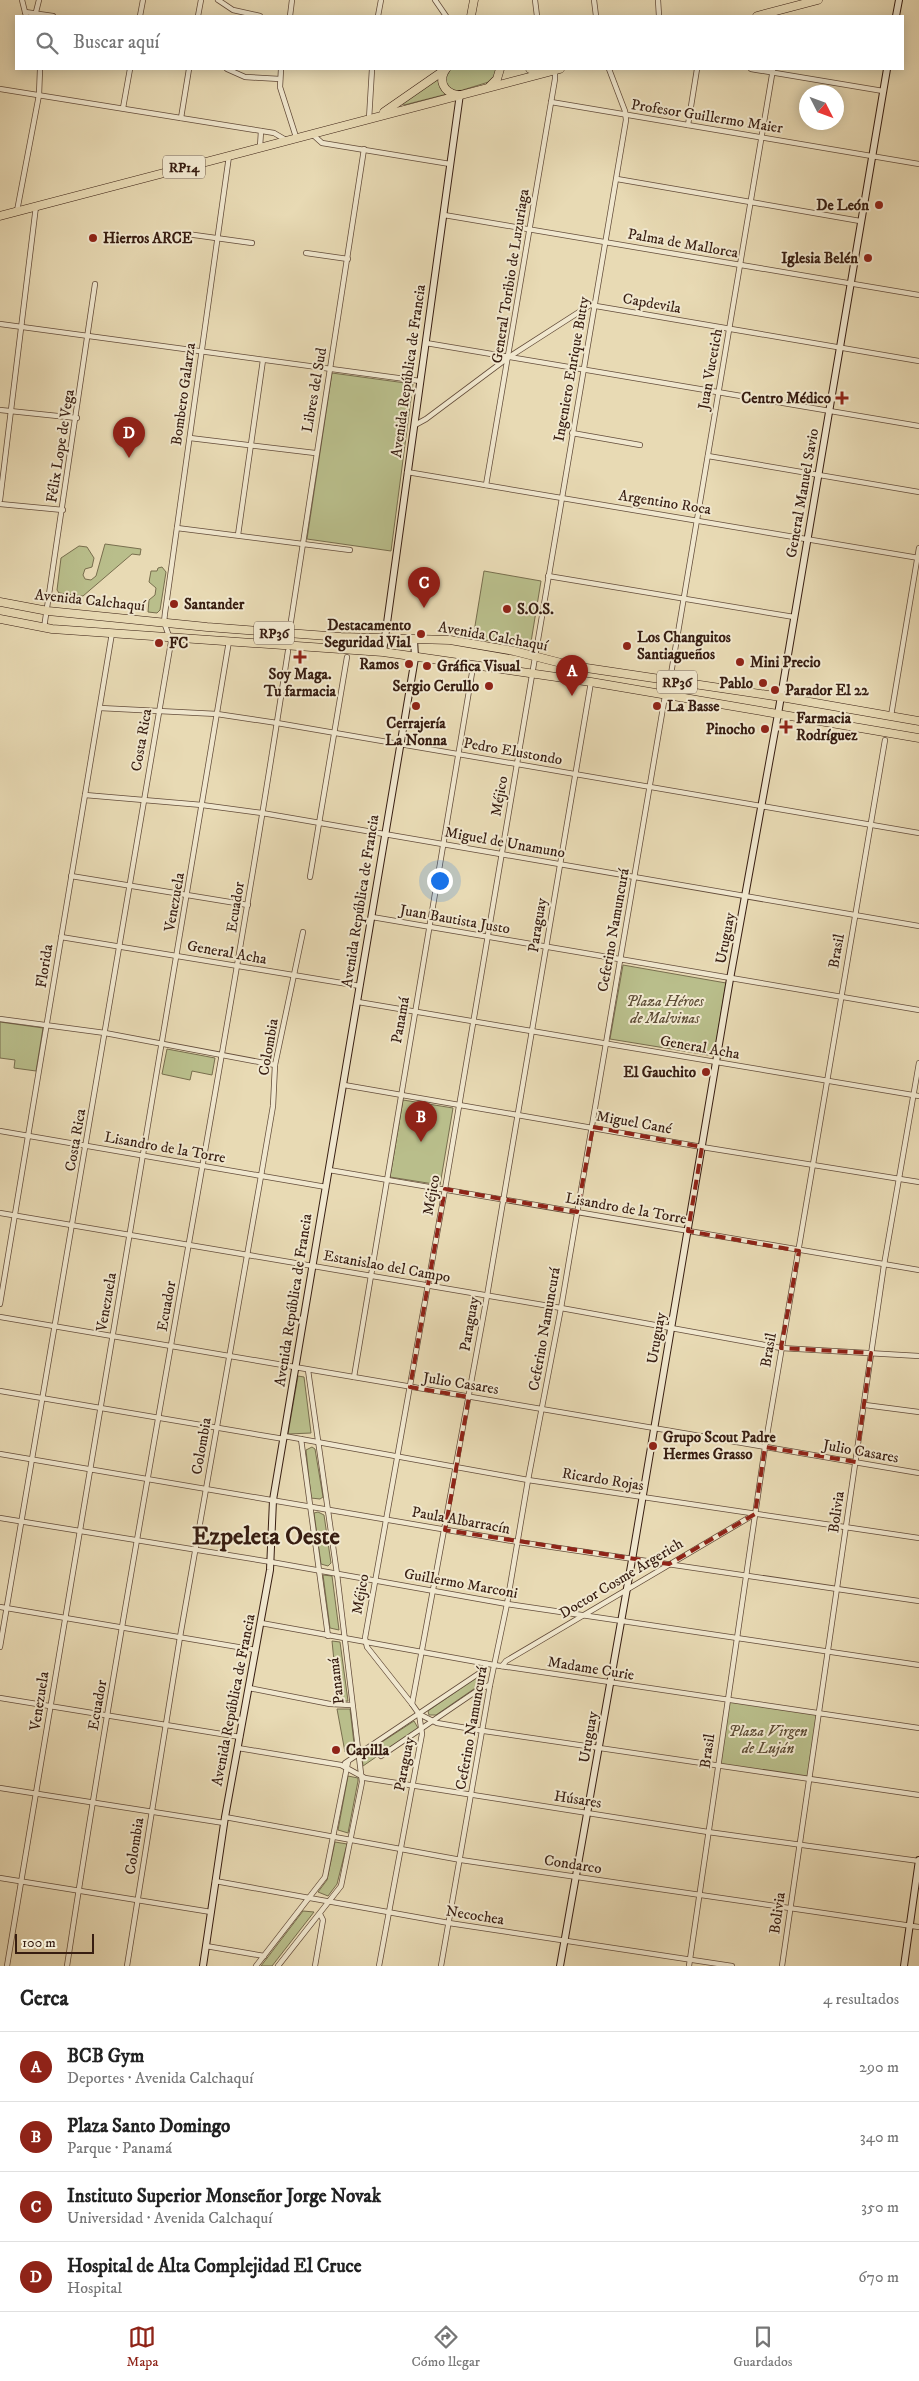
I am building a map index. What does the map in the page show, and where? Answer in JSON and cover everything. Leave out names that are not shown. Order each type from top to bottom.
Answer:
[{"type":"main road","points":[[471,15],[474,0]]},
{"type":"main road","points":[[765,15],[782,13],[818,0]]},
{"type":"main road","points":[[896,15],[899,0]]},
{"type":"main road","name":"RP14","points":[[368,119],[391,108],[445,70]]},
{"type":"main road","points":[[446,70],[442,77],[442,84],[450,92],[459,94],[490,86],[503,85],[555,70]]},
{"type":"main road","points":[[490,86],[497,79],[500,70]]},
{"type":"main road","points":[[542,70],[555,70]]},
{"type":"main road","name":"General Manuel Savio","points":[[778,714],[886,70]]},
{"type":"main road","name":"RP14","points":[[0,216],[459,94]]},
{"type":"main road","name":"Avenida República de Francia","points":[[383,652],[459,94]]},
{"type":"main road","name":"Avenida Calchaquí","points":[[0,602],[48,611],[289,634],[450,640],[535,656],[574,666],[780,697],[919,721]]},
{"type":"main road","name":"Avenida Calchaquí","points":[[0,619],[44,628],[383,652],[473,667],[591,682],[919,738]]},
{"type":"main road","name":"Avenida República de Francia","points":[[203,1966],[214,1881],[271,1562],[273,1500],[401,744],[415,658],[414,639]]},
{"type":"main road","name":"Uruguay","points":[[560,1966],[632,1560],[730,979],[778,714]]},
{"type":"main road","points":[[904,1966],[919,1860]]},
{"type":"street","points":[[22,0],[25,14],[35,15],[39,0]]},
{"type":"street","points":[[140,15],[143,0]]},
{"type":"street","points":[[198,15],[201,0]]},
{"type":"street","points":[[218,0],[233,10],[256,15]]},
{"type":"street","points":[[290,15],[292,0]]},
{"type":"street","points":[[378,15],[381,0]]},
{"type":"street","points":[[435,0],[445,15]]},
{"type":"street","points":[[535,0],[537,15]]},
{"type":"street","points":[[594,0],[596,15]]},
{"type":"street","points":[[658,0],[659,15]]},
{"type":"street","points":[[17,211],[39,95],[40,70]]},
{"type":"street","points":[[123,108],[130,70]]},
{"type":"street","points":[[181,118],[189,70]]},
{"type":"street","points":[[230,70],[245,76],[280,79]]},
{"type":"street","points":[[281,70],[280,79],[296,137]]},
{"type":"street","points":[[368,119],[372,70]]},
{"type":"street","name":"General Toribio de Luzuriaga","points":[[486,485],[509,357],[555,70]]},
{"type":"street","name":"Ingeniero Enrique Butty","points":[[531,675],[626,115],[609,70]]},
{"type":"street","points":[[688,125],[697,70]]},
{"type":"street","points":[[773,71],[882,91]]},
{"type":"street","name":"Juan Vucetich","points":[[671,674],[773,71]]},
{"type":"street","points":[[0,88],[261,131],[281,136],[286,140]]},
{"type":"street","name":"Profesor Guillermo Maier","points":[[551,102],[919,164]]},
{"type":"street","points":[[260,147],[261,131]]},
{"type":"street","points":[[311,133],[322,143],[450,164]]},
{"type":"street","name":"Libres del Sud","points":[[289,634],[315,453],[331,368],[364,150]]},
{"type":"street","name":"Bombero Galarza","points":[[168,637],[164,622],[230,154]]},
{"type":"street","points":[[616,179],[860,221]]},
{"type":"street","points":[[0,500],[36,206]]},
{"type":"street","name":"Palma de Mallorca","points":[[444,215],[919,295]]},
{"type":"street","points":[[187,234],[252,243]]},
{"type":"street","points":[[306,253],[348,259]]},
{"type":"street","name":"Félix Lope de Vega","points":[[44,628],[95,284]]},
{"type":"street","points":[[415,425],[426,419],[509,357],[588,306],[594,306]]},
{"type":"street","name":"Capdevila","points":[[594,306],[919,361]]},
{"type":"street","points":[[0,324],[420,381]]},
{"type":"street","points":[[426,343],[919,426]]},
{"type":"street","points":[[238,535],[262,360]]},
{"type":"street","points":[[0,410],[76,418]]},
{"type":"street","points":[[572,434],[640,445]]},
{"type":"street","points":[[190,438],[315,453]]},
{"type":"street","points":[[708,456],[919,492]]},
{"type":"street","name":"Argentino Roca","points":[[407,472],[918,558]]},
{"type":"street","points":[[0,504],[63,510]]},
{"type":"street","points":[[177,528],[350,550]]},
{"type":"street","points":[[891,716],[919,548]]},
{"type":"street","points":[[548,576],[794,617]]},
{"type":"street","name":"Florida","points":[[0,1304],[112,633]]},
{"type":"street","name":"Costa Rica","points":[[0,1647],[56,1327],[171,642],[168,637]]},
{"type":"street","name":"Venezuela","points":[[7,1966],[34,1794],[51,1706],[64,1618],[188,894],[229,642]]},
{"type":"street","name":"Ecuador","points":[[66,1966],[92,1803],[248,904],[288,650]]},
{"type":"street","points":[[310,877],[336,733],[347,657]]},
{"type":"street","name":"Panamá","points":[[354,1377],[369,1277],[473,667]]},
{"type":"street","name":"Méjico","points":[[365,1643],[445,1189],[531,675]]},
{"type":"street","name":"Paraguay","points":[[379,1966],[423,1728],[419,1714],[412,1704],[423,1654],[487,1296],[591,682]]},
{"type":"street","name":"Ceferino Namuncurá","points":[[441,1966],[484,1731],[490,1685],[543,1409],[593,1127],[665,696]]},
{"type":"street","name":"Pedro Elustondo","points":[[100,708],[217,714],[277,723],[919,833]]},
{"type":"street","name":"Brasil","points":[[690,1966],[764,1447],[885,740]]},
{"type":"street","name":"Miguel de Unamuno","points":[[85,795],[202,805],[262,813],[919,926]]},
{"type":"street","points":[[71,876],[248,904]]},
{"type":"street","name":"Juan Bautista Justo","points":[[372,917],[919,1010]]},
{"type":"street","name":"Colombia","points":[[127,1966],[180,1637],[262,1176],[272,1106],[275,1065],[303,932]]},
{"type":"street","name":"General Acha","points":[[61,937],[360,986]]},
{"type":"street","name":"General Acha","points":[[358,1002],[919,1096]]},
{"type":"street","points":[[0,1019],[105,1033],[275,1065]]},
{"type":"street","name":"Bolivia","points":[[782,1966],[884,1265],[919,1063]]},
{"type":"street","name":"Miguel Cané","points":[[344,1085],[702,1147],[919,1182]]},
{"type":"street","name":"Lisandro de la Torre","points":[[0,1131],[326,1187]]},
{"type":"street","name":"Lisandro de la Torre","points":[[329,1170],[919,1270]]},
{"type":"street","name":"Estanislao del Campo","points":[[0,1213],[561,1308],[781,1348],[919,1356]]},
{"type":"street","name":"Julio Casares","points":[[0,1317],[919,1473]]},
{"type":"street","name":"Panamá","points":[[278,1966],[320,1914],[343,1881],[362,1777],[351,1705],[337,1574],[326,1509],[308,1370]]},
{"type":"street","name":"Ricardo Rojas","points":[[0,1391],[217,1428],[302,1439],[528,1480],[919,1538]]},
{"type":"street","points":[[864,1405],[919,1412]]},
{"type":"street","name":"Panamá","points":[[302,1439],[328,1636]]},
{"type":"street","name":"Paula Albarracín","points":[[0,1454],[206,1490],[310,1505],[518,1542],[745,1577],[919,1601]]},
{"type":"street","name":"Doctor Cosme Argerich","points":[[502,1666],[506,1661],[754,1514]]},
{"type":"street","name":"Guillermo Marconi","points":[[0,1518],[271,1562],[434,1592],[582,1616],[919,1664]]},
{"type":"street","points":[[0,1607],[256,1650]]},
{"type":"street","name":"Madame Curie","points":[[261,1623],[423,1654],[919,1728]]},
{"type":"street","points":[[365,1643],[412,1704]]},
{"type":"street","points":[[341,1765],[480,1672],[487,1664]]},
{"type":"street","points":[[381,1756],[481,1688],[490,1685]]},
{"type":"street","points":[[249,1688],[330,1704],[351,1705]]},
{"type":"street","points":[[0,1698],[240,1737]]},
{"type":"street","points":[[419,1714],[432,1721],[484,1731],[919,1795]]},
{"type":"street","name":"Húsares","points":[[238,1748],[341,1765],[362,1777],[708,1832],[919,1860]]},
{"type":"street","points":[[256,1966],[325,1877],[348,1762]]},
{"type":"street","name":"Condarco","points":[[0,1788],[152,1812],[225,1820],[400,1848],[461,1860],[919,1927]]},
{"type":"street","points":[[0,1878],[210,1912]]},
{"type":"street","name":"Necochea","points":[[214,1881],[449,1923],[732,1966]]},
{"type":"street","points":[[317,1966],[323,1920],[320,1914]]},
{"type":"street","points":[[206,1946],[264,1956]]},
{"type":"highlighted area","points":[[593,1127],[702,1147],[688,1231],[799,1251],[781,1348],[871,1353],[856,1462],[765,1447],[755,1514],[669,1564],[445,1530],[469,1397],[410,1387],[445,1189],[577,1212]]},
{"type":"green space","points":[[449,70],[497,70],[492,81],[456,92],[447,87],[444,75]]},
{"type":"green space","points":[[440,75],[447,94],[404,105],[403,102]]},
{"type":"green space","points":[[332,373],[413,384],[391,551],[307,539]]},
{"type":"green space","points":[[105,544],[141,549],[140,555],[132,554],[83,596],[59,593],[57,590],[61,558],[79,546],[87,547],[94,558],[92,567],[85,569],[83,575],[85,579],[91,580],[96,576]]},
{"type":"green space","points":[[162,567],[166,572],[160,610],[157,613],[148,612],[149,600],[155,595],[156,588],[149,582],[151,571],[157,571],[158,568]]},
{"type":"green space","name":"S.O.S.","points":[[484,571],[541,581],[530,648],[473,638]]},
{"type":"green space","name":"Plaza Héroes de Malvinas","points":[[623,965],[726,983],[714,1056],[610,1039]]},
{"type":"green space","points":[[0,1022],[43,1028],[36,1071],[14,1068],[15,1060],[0,1058]]},
{"type":"green space","points":[[167,1049],[215,1058],[212,1075],[192,1071],[190,1080],[162,1074]]},
{"type":"green space","points":[[403,1100],[453,1108],[440,1185],[390,1177]]},
{"type":"green space","points":[[298,1376],[304,1377],[311,1433],[288,1434]]},
{"type":"green space","points":[[312,1447],[315,1449],[323,1497],[320,1499],[311,1498],[306,1450]]},
{"type":"green space","points":[[318,1512],[324,1515],[331,1563],[328,1566],[321,1564],[314,1513]]},
{"type":"green space","points":[[323,1575],[332,1576],[339,1630],[330,1628]]},
{"type":"green space","points":[[332,1641],[340,1642],[348,1701],[338,1701]]},
{"type":"green space","points":[[485,1674],[484,1682],[436,1715],[429,1715],[428,1711],[477,1677]]},
{"type":"green space","name":"Plaza Virgen de Luján","points":[[727,1700],[819,1714],[809,1780],[718,1766]]},
{"type":"green space","points":[[337,1709],[350,1709],[355,1752],[345,1752]]},
{"type":"green space","points":[[414,1721],[418,1728],[363,1766],[362,1757],[365,1753]]},
{"type":"green space","points":[[348,1776],[358,1778],[358,1781],[348,1833],[338,1830]]},
{"type":"green space","points":[[335,1842],[347,1844],[337,1884],[328,1896],[318,1892],[327,1880]]},
{"type":"green space","points":[[303,1911],[314,1912],[272,1966],[261,1966]]},
{"type":"place","name":"De León","points":[[879,205]]},
{"type":"place","name":"Hierros ARCE","points":[[93,238]]},
{"type":"place","name":"Iglesia Belén","points":[[868,258]]},
{"type":"place","name":"Centro Médico","points":[[842,398]]},
{"type":"place","name":"Hospital de Alta Complejidad El Cruce","points":[[129,458]]},
{"type":"place","name":"Santander","points":[[174,604]]},
{"type":"place","name":"Instituto Superior Monseñor Jorge Novak","points":[[424,608]]},
{"type":"place","name":"S.O.S.","points":[[507,609]]},
{"type":"place","name":"Destacamento Seguridad Vial","points":[[421,634]]},
{"type":"place","name":"FC","points":[[159,643]]},
{"type":"place","name":"Los Changuitos Santiagueños","points":[[627,646]]},
{"type":"place","name":"Soy Maga. Tu farmacia","points":[[300,657]]},
{"type":"place","name":"Mini Precio","points":[[740,662]]},
{"type":"place","name":"Ramos","points":[[409,664]]},
{"type":"place","name":"Gráfica Visual","points":[[427,666]]},
{"type":"place","name":"Pablo","points":[[763,683]]},
{"type":"place","name":"Sergio Cerullo","points":[[489,686]]},
{"type":"place","name":"Parador El 22","points":[[775,690]]},
{"type":"place","name":"BCB Gym","points":[[572,696]]},
{"type":"place","name":"Cerrajería La Nonna","points":[[416,706]]},
{"type":"place","name":"La Basse","points":[[657,706]]},
{"type":"place","name":"Farmacia Rodríguez","points":[[786,727]]},
{"type":"place","name":"Pinocho","points":[[765,729]]},
{"type":"place","name":"El Gauchito","points":[[706,1072]]},
{"type":"place","name":"Plaza Santo Domingo","points":[[421,1142]]},
{"type":"place","name":"Grupo Scout Padre Hermes Grasso","points":[[653,1446]]},
{"type":"place","name":"Capilla","points":[[336,1750]]},
{"type":"district","name":"Ezpeleta Oeste","points":[[266,1535]]}]
